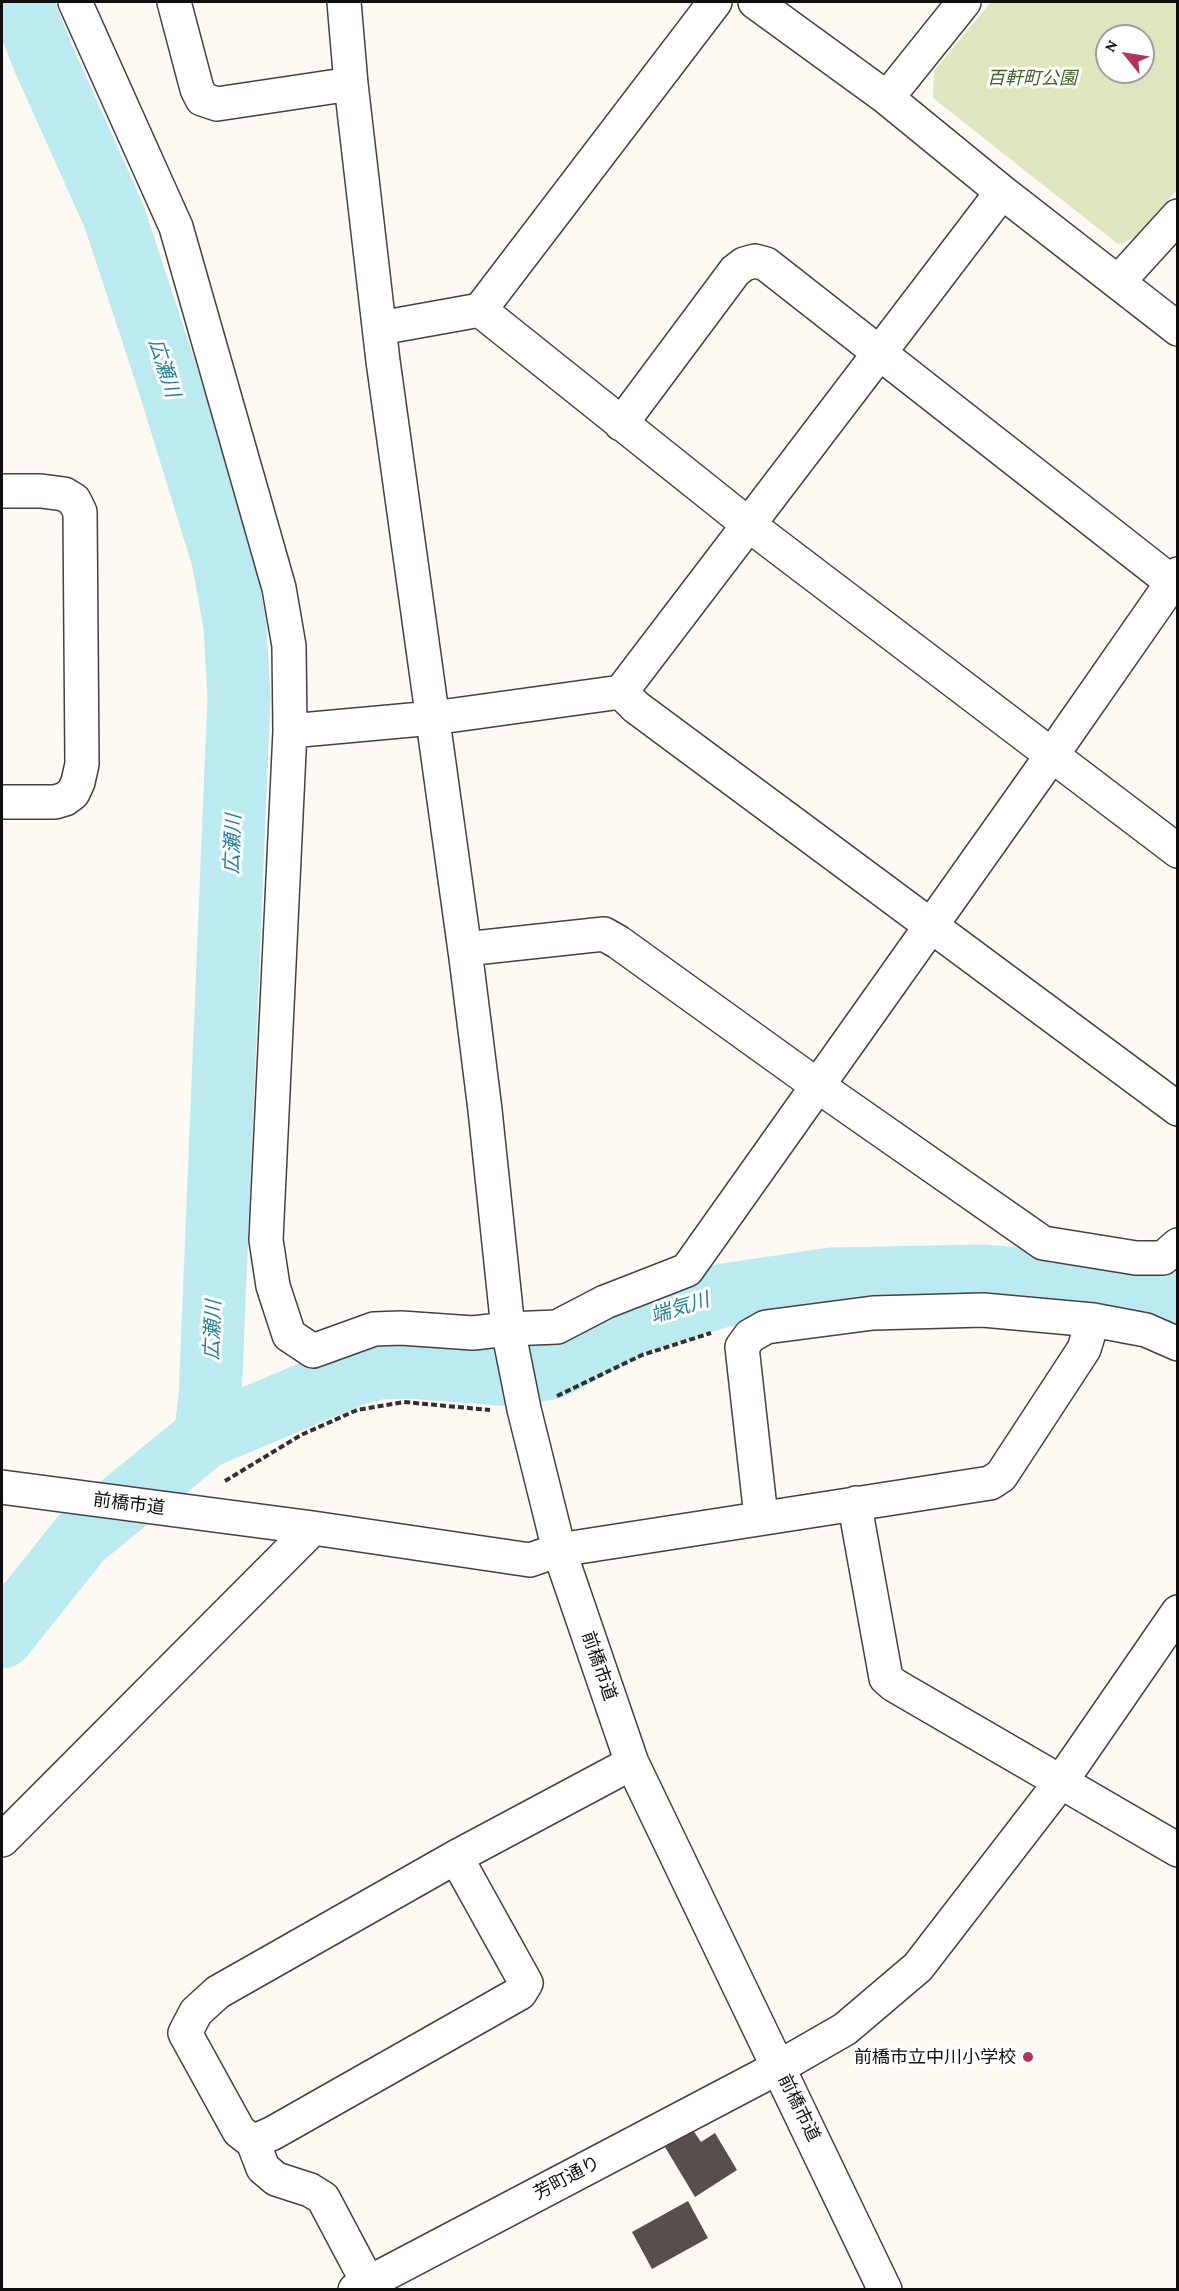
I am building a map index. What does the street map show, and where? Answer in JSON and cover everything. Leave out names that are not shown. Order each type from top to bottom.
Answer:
[{"type":"street","points":[[75,2],[176,227],[279,588],[289,646],[290,731],[266,1240],[273,1286],[289,1335],[313,1351],[374,1329],[401,1328],[473,1334],[508,1329],[557,1327],[605,1302],[687,1270],[1176,581],[878,354],[766,264],[755,261],[744,264],[735,271],[621,424]]},
{"type":"street","points":[[174,2],[197,89],[202,99],[217,104],[351,84]]},
{"type":"street","points":[[344,2],[351,84],[380,328],[465,949],[508,1329],[524,1409],[559,1550],[990,1483],[1001,1476],[1084,1348],[1093,1320]]},
{"type":"street","points":[[380,328],[480,310],[715,2]]},
{"type":"street","points":[[755,2],[887,98],[1002,192],[1178,329]]},
{"type":"street","points":[[887,98],[964,2]]},
{"type":"street","points":[[290,731],[433,718],[621,692],[1002,192]]},
{"type":"street","points":[[1119,282],[1178,216]]},
{"type":"street","points":[[480,310],[749,525],[1178,851]]},
{"type":"street","points":[[2,491],[41,491],[64,494],[74,500],[80,512],[82,764],[73,793],[65,799],[55,802],[2,802]]},
{"type":"street","points":[[621,692],[645,714],[1178,1109]]},
{"type":"street","points":[[465,949],[603,934],[618,942],[1042,1243],[1136,1258],[1163,1258],[1178,1245]]},
{"type":"street","points":[[761,1517],[742,1347],[750,1336],[766,1327],[873,1313],[982,1310],[1093,1320],[1146,1330],[1178,1344]]},
{"type":"street","name":"前橋市道","points":[[2,1487],[313,1528],[530,1560],[559,1550],[632,1763],[885,2289]]},
{"type":"street","points":[[856,1503],[886,1678],[894,1685],[1060,1783],[1178,1850]]},
{"type":"street","points":[[2,1840],[313,1528]]},
{"type":"street","name":"芳町通り","points":[[362,2286],[779,2067],[845,2029],[918,1967],[1060,1783],[1176,1619]]},
{"type":"street","points":[[362,2286],[322,2198],[310,2190],[276,2179],[264,2168],[253,2142],[239,2131],[185,2033],[196,2012],[218,1992],[456,1857],[632,1763]]},
{"type":"street","points":[[253,2142],[273,2133],[520,1994],[526,1983],[456,1857]]},
{"type":"path","points":[[557,1396],[642,1355],[705,1334],[736,1329],[750,1336]]},
{"type":"path","points":[[177,1510],[301,1435],[357,1410],[404,1401],[498,1410]]},
{"type":"green space","name":"百軒町公園","points":[[991,2],[1177,2],[1177,190],[1137,237],[1118,244],[933,98],[934,71]]},
{"type":"building","points":[[693,2130],[701,2142],[715,2133],[737,2170],[695,2197],[665,2147]]},
{"type":"building","points":[[688,2201],[708,2238],[652,2269],[632,2232]]},
{"type":"waterway","name":"広瀬川","points":[[2,1637],[81,1538],[205,1437],[210,1398],[239,697],[235,626],[223,559],[168,380],[114,216],[44,60],[21,2]]},
{"type":"waterway","name":"端気川","points":[[205,1437],[355,1374],[379,1368],[410,1367],[514,1375],[554,1367],[642,1320],[725,1295],[832,1279],[982,1276],[1121,1291],[1167,1300],[1178,1305]]},
{"type":"place","name":"前橋市立中川小学校","points":[[1028,2057]]}]
